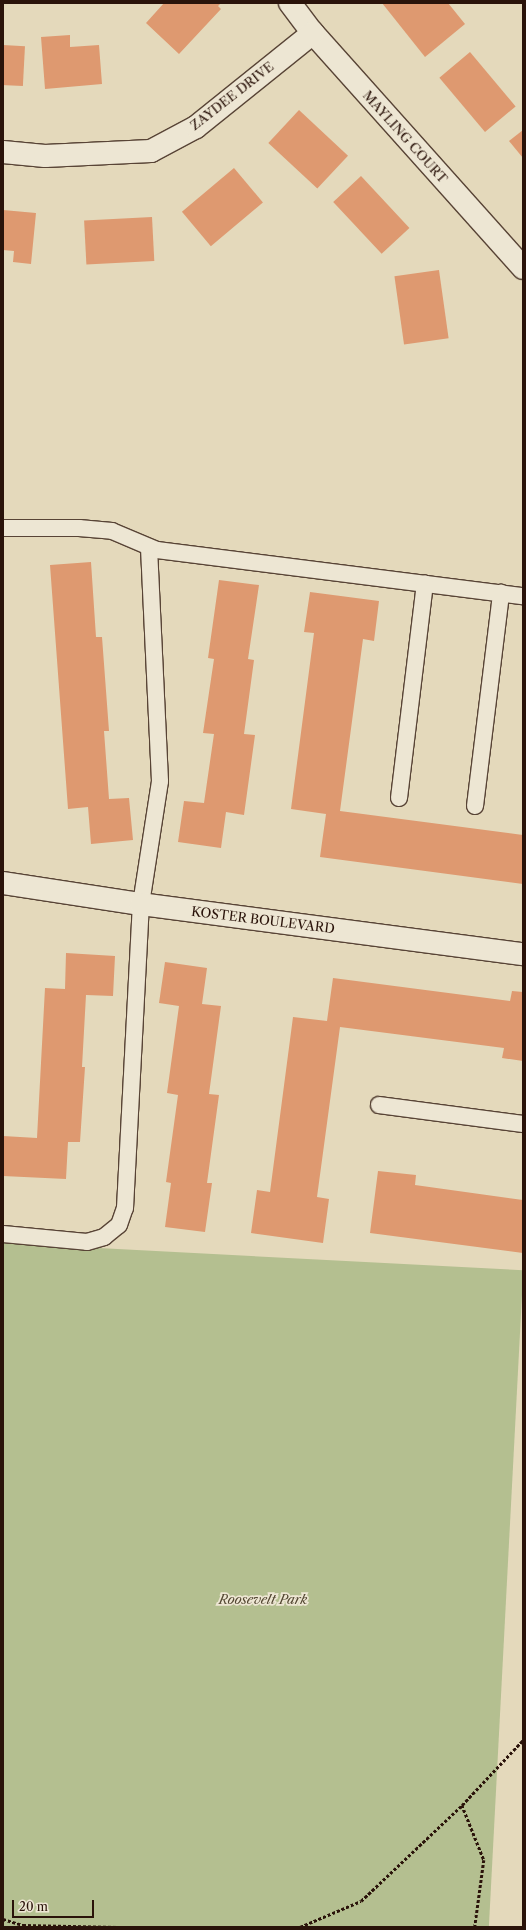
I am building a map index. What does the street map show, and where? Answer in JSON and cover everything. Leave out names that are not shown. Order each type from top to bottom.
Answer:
[{"type":"street","name":"MAYLING COURT","points":[[290,3],[313,33],[523,268]]},
{"type":"street","name":"ZAYDEE DRIVE","points":[[3,152],[45,156],[151,151],[196,127],[313,33]]},
{"type":"street","name":"KOSTER BOULEVARD","points":[[3,883],[141,904],[523,954]]},
{"type":"lane","points":[[3,528],[79,528],[112,531],[157,550],[523,596]]},
{"type":"lane","points":[[3,1234],[87,1242],[104,1237],[118,1225],[125,1208],[141,904],[160,781],[149,547]]},
{"type":"lane","points":[[399,798],[425,584]]},
{"type":"lane","points":[[475,806],[501,593]]},
{"type":"lane","points":[[379,1104],[523,1124]]},
{"type":"path","points":[[300,1927],[361,1901],[462,1805],[523,1740]]},
{"type":"path","points":[[462,1805],[484,1860],[475,1927]]},
{"type":"path","points":[[3,1919],[22,1925],[118,1927]]},
{"type":"green space","name":"Roosevelt Park","points":[[3,1243],[523,1270],[489,1927],[3,1927]]},
{"type":"building","points":[[164,3],[221,3],[218,6],[221,9],[179,54],[146,23]]},
{"type":"building","points":[[382,3],[448,3],[465,24],[425,57]]},
{"type":"building","points":[[70,35],[70,47],[99,45],[102,84],[45,89],[41,37]]},
{"type":"building","points":[[3,45],[25,46],[23,86],[3,85]]},
{"type":"building","points":[[470,52],[516,106],[485,132],[439,78]]},
{"type":"building","points":[[299,110],[348,156],[317,189],[268,143]]},
{"type":"building","points":[[523,130],[523,158],[509,141]]},
{"type":"building","points":[[234,168],[263,202],[211,246],[182,212]]},
{"type":"building","points":[[361,176],[409,228],[382,254],[333,202]]},
{"type":"building","points":[[3,210],[36,213],[31,264],[13,262],[14,251],[3,250]]},
{"type":"building","points":[[152,217],[154,261],[86,264],[84,221]]},
{"type":"building","points":[[439,270],[449,338],[404,345],[394,276]]},
{"type":"building","points":[[91,562],[96,637],[102,637],[109,731],[104,731],[109,799],[129,798],[133,840],[91,844],[88,807],[68,809],[50,565]]},
{"type":"building","points":[[219,580],[259,585],[248,659],[254,660],[244,734],[255,735],[244,815],[226,812],[221,848],[178,842],[184,801],[204,803],[214,734],[203,733],[214,659],[208,658]]},
{"type":"building","points":[[310,592],[379,601],[374,641],[363,639],[340,811],[523,835],[523,884],[320,857],[326,814],[291,809],[314,633],[304,632]]},
{"type":"building","points":[[66,953],[115,956],[113,996],[86,995],[82,1067],[85,1067],[80,1142],[68,1142],[66,1179],[3,1176],[3,1136],[37,1138],[45,988],[65,989]]},
{"type":"building","points":[[165,962],[207,968],[202,1004],[221,1006],[209,1094],[219,1095],[207,1183],[212,1183],[205,1232],[165,1227],[171,1183],[166,1182],[178,1095],[167,1093],[179,1006],[159,1003]]},
{"type":"building","points":[[333,978],[510,1001],[512,991],[523,992],[523,1061],[502,1058],[504,1048],[340,1027],[317,1197],[329,1199],[323,1243],[251,1233],[257,1190],[270,1192],[293,1017],[327,1021]]},
{"type":"building","points":[[378,1171],[416,1175],[415,1185],[523,1200],[523,1253],[370,1233]]}]
